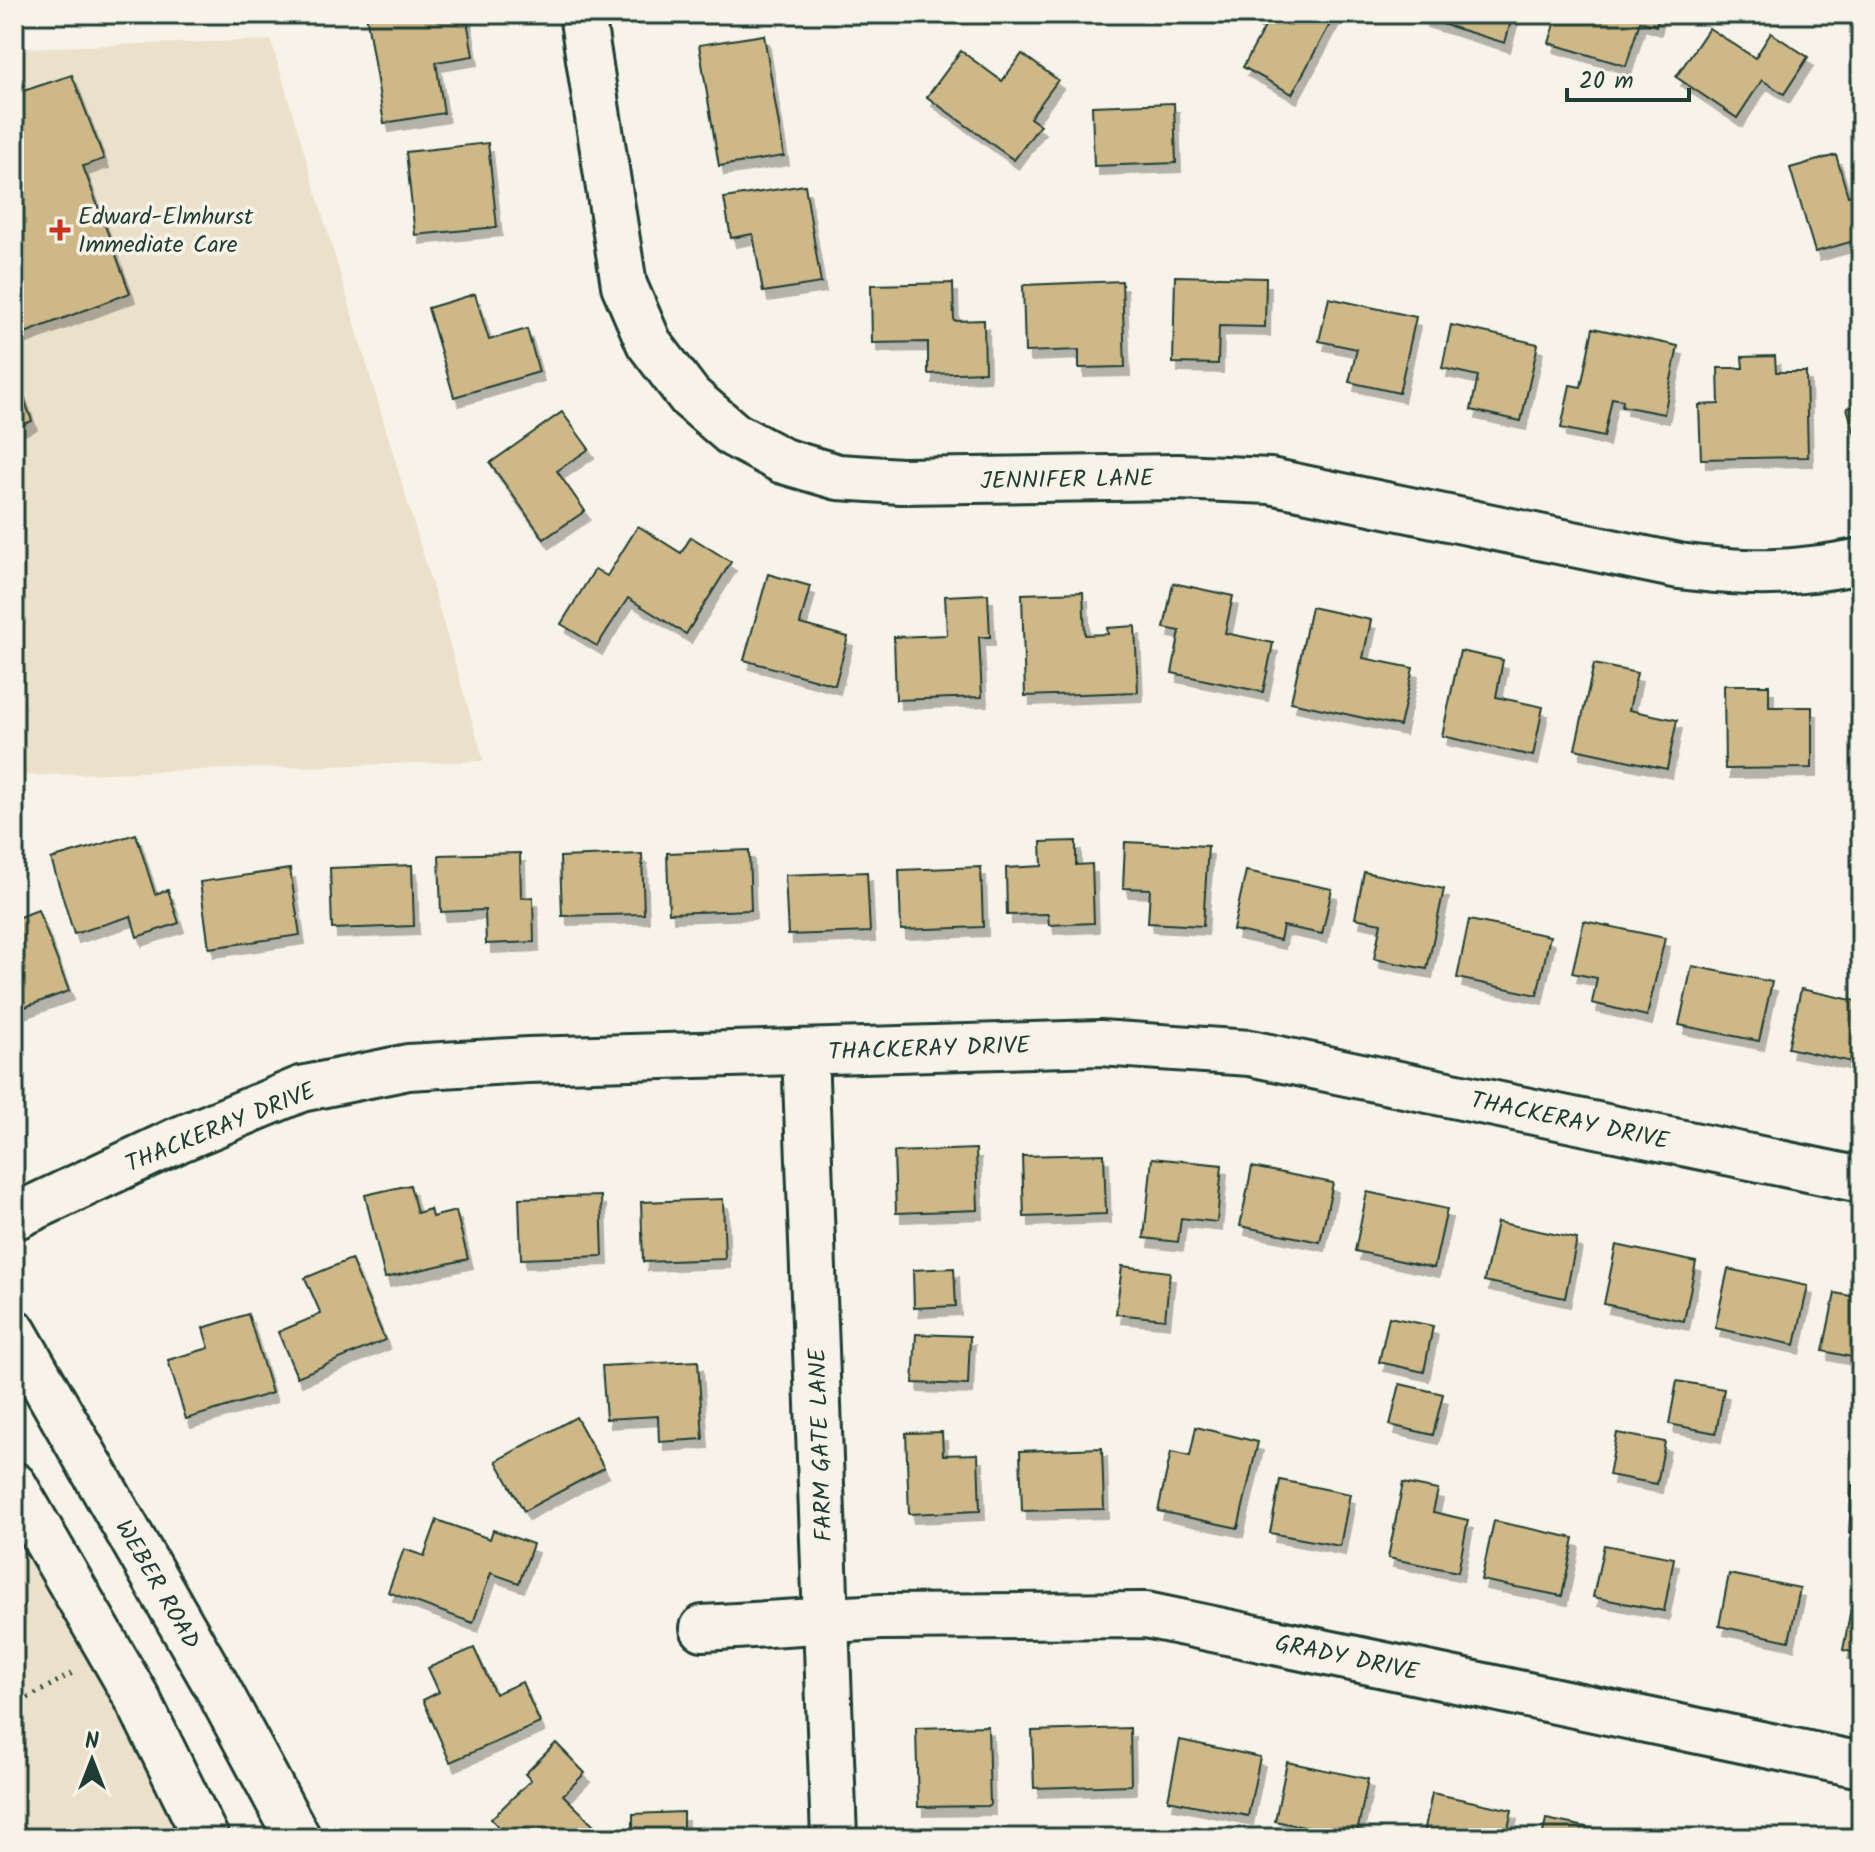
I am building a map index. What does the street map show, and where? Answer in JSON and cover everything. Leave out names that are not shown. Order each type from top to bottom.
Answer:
[{"type":"street","name":"JENNIFER LANE","points":[[582,14],[624,285],[649,343],[690,397],[734,435],[783,461],[838,477],[901,481],[1178,477],[1270,481],[1679,566],[1736,573],[1796,573],[1861,561]]},
{"type":"street","name":"THACKERAY DRIVE","points":[[14,1217],[178,1140],[316,1086],[408,1067],[528,1060],[1100,1043],[1250,1053],[1861,1180]]},
{"type":"street","name":"FARM GATE LANE","points":[[805,1052],[834,1838]]},
{"type":"street","name":"WEBER ROAD","points":[[14,1332],[216,1685],[298,1838]]},
{"type":"street","points":[[14,1485],[110,1652],[206,1838]]},
{"type":"street","name":"GRADY DRIVE","points":[[703,1628],[826,1620],[1146,1615],[1861,1765]]},
{"type":"path","points":[[14,1706],[110,1652]]},
{"type":"shaded area","points":[[271,40],[484,761],[14,776],[14,48]]},
{"type":"shaded area","points":[[14,1530],[167,1800],[185,1838],[14,1838]]},
{"type":"building","points":[[366,14],[466,14],[473,56],[436,62],[444,113],[384,123]]},
{"type":"building","points":[[1247,14],[1335,15],[1292,94],[1243,67],[1266,25]]},
{"type":"building","points":[[1423,14],[1513,14],[1505,43],[1422,18]]},
{"type":"building","points":[[1558,14],[1659,14],[1656,26],[1640,21],[1626,66],[1549,43]]},
{"type":"building","points":[[1709,28],[1755,58],[1771,33],[1808,57],[1784,94],[1762,80],[1737,118],[1676,77]]},
{"type":"building","points":[[764,35],[784,156],[719,166],[699,45]]},
{"type":"building","points":[[961,51],[1002,81],[1022,54],[1058,80],[1030,118],[1040,125],[1014,160],[927,97]]},
{"type":"building","name":"Edward-Elmhurst Immediate Care","points":[[72,75],[104,159],[83,166],[130,293],[17,336],[14,94]]},
{"type":"building","points":[[1174,103],[1176,163],[1094,166],[1092,106]]},
{"type":"building","points":[[488,143],[497,227],[415,235],[406,152]]},
{"type":"building","points":[[1836,155],[1848,196],[1861,193],[1861,239],[1815,252],[1790,168]]},
{"type":"building","points":[[805,185],[821,283],[763,292],[753,234],[731,238],[724,198]]},
{"type":"building","points":[[1175,276],[1266,278],[1265,327],[1219,326],[1218,364],[1173,363]]},
{"type":"building","points":[[1122,281],[1125,367],[1079,368],[1079,350],[1025,352],[1023,285]]},
{"type":"building","points":[[953,283],[954,321],[984,320],[985,372],[928,374],[928,342],[872,343],[871,285]]},
{"type":"building","points":[[475,294],[489,340],[527,329],[539,372],[454,397],[428,308]]},
{"type":"building","points":[[1329,298],[1416,317],[1399,393],[1349,382],[1357,349],[1319,341]]},
{"type":"building","points":[[1451,325],[1538,344],[1521,421],[1471,410],[1478,376],[1442,368]]},
{"type":"building","points":[[1593,328],[1678,346],[1664,414],[1622,406],[1623,400],[1612,398],[1604,437],[1561,428],[1570,385],[1581,387]]},
{"type":"building","points":[[1861,350],[1861,383],[1852,353]]},
{"type":"building","points":[[1775,356],[1776,372],[1806,372],[1808,457],[1701,459],[1699,405],[1719,404],[1718,368],[1743,368],[1742,357]]},
{"type":"building","points":[[14,371],[32,421],[14,428]]},
{"type":"building","points":[[1861,404],[1861,448],[1859,448],[1847,408]]},
{"type":"building","points":[[562,412],[589,449],[557,471],[585,511],[544,539],[490,463]]},
{"type":"building","points":[[638,526],[681,553],[691,537],[731,562],[686,634],[628,598],[597,646],[561,624],[595,569],[607,576]]},
{"type":"building","points":[[768,574],[810,586],[800,624],[848,637],[835,685],[744,660]]},
{"type":"building","points":[[1173,583],[1233,596],[1225,633],[1273,643],[1263,692],[1172,673],[1180,631],[1164,628]]},
{"type":"building","points":[[1083,592],[1085,635],[1108,634],[1107,628],[1135,626],[1138,692],[1025,696],[1022,594]]},
{"type":"building","points":[[988,594],[990,637],[979,637],[982,697],[896,700],[894,637],[947,635],[945,596]]},
{"type":"building","points":[[1311,607],[1371,620],[1363,658],[1413,668],[1400,726],[1291,702]]},
{"type":"building","points":[[1460,651],[1503,660],[1496,697],[1543,707],[1533,756],[1442,736]]},
{"type":"building","points":[[1594,664],[1637,673],[1629,710],[1677,720],[1667,769],[1575,749]]},
{"type":"building","points":[[1724,685],[1769,685],[1769,707],[1812,707],[1812,768],[1725,769]]},
{"type":"building","points":[[1861,711],[1861,740],[1852,713]]},
{"type":"building","points":[[136,834],[155,894],[168,890],[179,923],[137,937],[131,916],[74,934],[51,859]]},
{"type":"building","points":[[1076,841],[1076,865],[1092,864],[1094,923],[1049,925],[1048,914],[1007,915],[1006,868],[1042,866],[1041,842]]},
{"type":"building","points":[[1125,842],[1208,846],[1203,926],[1148,923],[1150,889],[1123,888]]},
{"type":"building","points":[[749,850],[751,910],[669,913],[667,853]]},
{"type":"building","points":[[520,853],[521,898],[533,897],[534,942],[486,944],[485,910],[441,912],[439,855]]},
{"type":"building","points":[[642,854],[644,914],[562,916],[560,857]]},
{"type":"building","points":[[412,865],[414,926],[332,929],[330,868]]},
{"type":"building","points":[[981,867],[983,927],[901,930],[899,870]]},
{"type":"building","points":[[290,869],[300,935],[209,948],[200,882]]},
{"type":"building","points":[[1246,871],[1332,889],[1322,934],[1283,926],[1280,940],[1233,930]]},
{"type":"building","points":[[867,872],[870,932],[788,935],[785,875]]},
{"type":"building","points":[[1364,872],[1444,889],[1427,969],[1374,959],[1381,923],[1355,918]]},
{"type":"building","points":[[38,910],[69,991],[14,1011],[14,919]]},
{"type":"building","points":[[1469,920],[1550,936],[1537,995],[1457,978]]},
{"type":"building","points":[[1584,921],[1665,938],[1647,1016],[1592,1003],[1597,978],[1572,973]]},
{"type":"building","points":[[1692,966],[1772,982],[1759,1041],[1679,1025]]},
{"type":"building","points":[[1801,989],[1861,1002],[1861,1064],[1788,1048]]},
{"type":"building","points":[[976,1149],[978,1210],[896,1213],[894,1152]]},
{"type":"building","points":[[1104,1154],[1106,1214],[1024,1217],[1022,1156]]},
{"type":"building","points":[[1152,1158],[1222,1165],[1217,1222],[1181,1218],[1178,1242],[1144,1238]]},
{"type":"building","points":[[1252,1167],[1333,1183],[1320,1242],[1240,1226]]},
{"type":"building","points":[[410,1185],[417,1213],[430,1209],[432,1217],[456,1211],[468,1259],[385,1278],[365,1195]]},
{"type":"building","points":[[1367,1192],[1447,1209],[1434,1268],[1355,1251]]},
{"type":"building","points":[[601,1196],[603,1256],[521,1259],[519,1198]]},
{"type":"building","points":[[723,1199],[725,1259],[643,1262],[641,1202]]},
{"type":"building","points":[[1497,1222],[1577,1239],[1565,1298],[1484,1281]]},
{"type":"building","points":[[1616,1245],[1696,1262],[1684,1321],[1604,1304]]},
{"type":"building","points":[[351,1259],[385,1340],[297,1377],[278,1332],[321,1314],[305,1278]]},
{"type":"building","points":[[1122,1266],[1170,1272],[1165,1319],[1116,1314]]},
{"type":"building","points":[[954,1268],[956,1306],[914,1308],[913,1270]]},
{"type":"building","points":[[1728,1269],[1808,1286],[1795,1345],[1715,1328]]},
{"type":"building","points":[[1835,1293],[1861,1298],[1861,1359],[1823,1351]]},
{"type":"building","points":[[248,1314],[272,1393],[186,1419],[168,1360],[209,1348],[203,1328]]},
{"type":"building","points":[[1389,1317],[1433,1326],[1424,1372],[1379,1362]]},
{"type":"building","points":[[916,1334],[970,1336],[968,1385],[913,1383]]},
{"type":"building","points":[[698,1361],[703,1439],[659,1442],[658,1416],[606,1419],[602,1366]]},
{"type":"building","points":[[1677,1381],[1724,1389],[1716,1433],[1669,1424]]},
{"type":"building","points":[[1400,1384],[1443,1394],[1433,1435],[1390,1425]]},
{"type":"building","points":[[576,1417],[604,1468],[524,1511],[496,1461]]},
{"type":"building","points":[[1196,1427],[1258,1442],[1238,1528],[1158,1511],[1171,1452],[1190,1456]]},
{"type":"building","points":[[942,1432],[943,1455],[978,1454],[980,1511],[909,1514],[906,1433]]},
{"type":"building","points":[[1617,1433],[1665,1442],[1657,1484],[1609,1475]]},
{"type":"building","points":[[1102,1448],[1104,1509],[1022,1511],[1020,1451]]},
{"type":"building","points":[[1280,1480],[1350,1494],[1340,1546],[1270,1533]]},
{"type":"building","points":[[1403,1483],[1438,1490],[1433,1512],[1468,1520],[1458,1572],[1388,1558]]},
{"type":"building","points":[[1852,1485],[1861,1486],[1861,1533],[1849,1533]]},
{"type":"building","points":[[437,1520],[490,1539],[493,1530],[533,1544],[519,1583],[491,1573],[473,1623],[388,1592],[404,1549],[424,1556]]},
{"type":"building","points":[[1494,1521],[1574,1538],[1562,1596],[1481,1580]]},
{"type":"building","points":[[1604,1545],[1674,1558],[1664,1611],[1593,1597]]},
{"type":"building","points":[[1729,1574],[1800,1588],[1789,1641],[1719,1626]]},
{"type":"building","points":[[1853,1598],[1861,1599],[1861,1654],[1843,1650]]},
{"type":"building","points":[[474,1648],[495,1694],[522,1682],[540,1723],[450,1762],[423,1700],[439,1692],[428,1668]]},
{"type":"building","points":[[988,1726],[990,1806],[918,1807],[916,1728]]},
{"type":"building","points":[[1130,1728],[1131,1785],[1034,1788],[1032,1731]]},
{"type":"building","points":[[1180,1740],[1260,1757],[1248,1816],[1168,1800]]},
{"type":"building","points":[[556,1743],[585,1773],[563,1795],[600,1831],[593,1838],[509,1838],[491,1819],[531,1780],[525,1774]]},
{"type":"building","points":[[1287,1762],[1368,1779],[1356,1838],[1275,1821]]},
{"type":"building","points":[[1432,1793],[1512,1810],[1506,1838],[1423,1838]]},
{"type":"building","points":[[683,1812],[683,1838],[633,1838],[633,1814]]},
{"type":"building","points":[[1546,1819],[1626,1835],[1626,1838],[1542,1838]]},
{"type":"place","name":"Edward-Elmhurst Immediate Care","points":[[60,230]]}]
